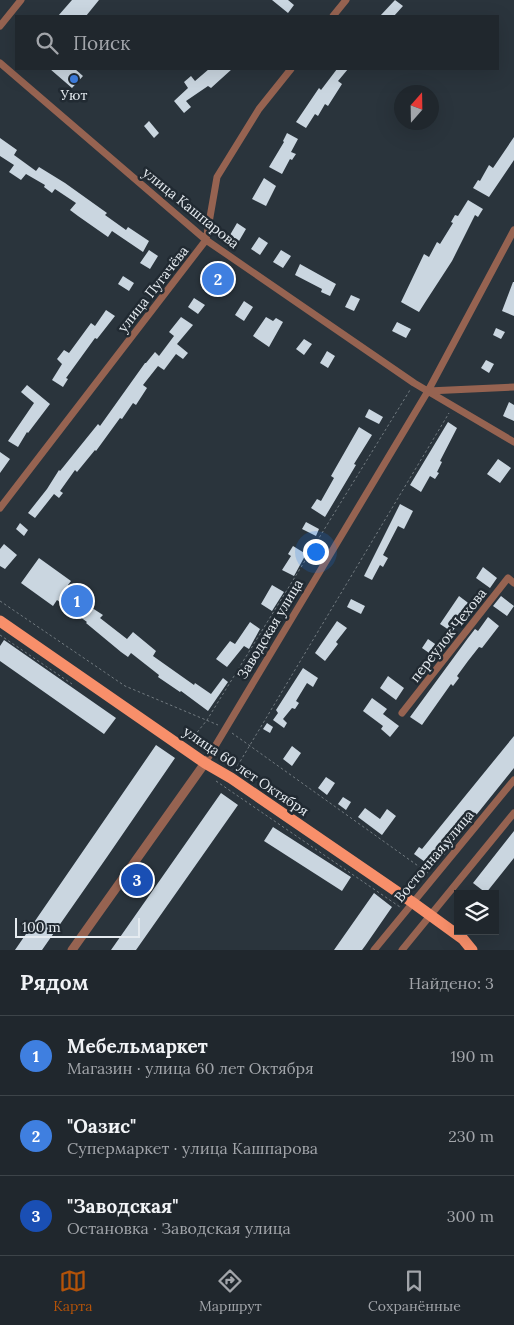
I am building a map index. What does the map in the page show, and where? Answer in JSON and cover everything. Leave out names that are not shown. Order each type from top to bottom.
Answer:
[{"type":"main road","name":"улица 60 лет Октября","points":[[0,621],[412,902],[463,939],[472,950]]},
{"type":"street","points":[[0,26],[21,0]]},
{"type":"street","points":[[334,15],[346,0]]},
{"type":"street","name":"улица Кашпарова","points":[[0,63],[206,240],[414,383],[514,442]]},
{"type":"street","name":"улица Пугачёва","points":[[0,508],[206,240],[217,178],[259,109],[291,70]]},
{"type":"street","name":"Заводская улица","points":[[72,950],[206,763],[428,391],[514,230]]},
{"type":"street","points":[[428,391],[514,387]]},
{"type":"street","name":"переулок Чехова","points":[[402,713],[508,578],[514,583]]},
{"type":"street","name":"Восточная улица","points":[[374,950],[514,780]]},
{"type":"street","points":[[402,950],[514,813]]},
{"type":"path","points":[[185,748],[207,720],[414,383]]},
{"type":"path","points":[[231,778],[453,406]]},
{"type":"path","points":[[0,601],[125,686],[226,728],[433,876]]},
{"type":"building","points":[[72,0],[99,0],[87,15],[59,15]]},
{"type":"building","points":[[272,0],[288,0],[294,5],[288,13]]},
{"type":"building","points":[[395,0],[403,6],[395,15],[381,15]]},
{"type":"building","points":[[51,70],[76,70],[83,76],[72,88]]},
{"type":"building","points":[[208,70],[231,70],[211,88],[208,86],[186,101],[191,107],[184,113],[174,101],[188,88],[184,82],[191,76],[195,81]]},
{"type":"building","points":[[336,70],[347,70],[338,81],[342,84],[328,106],[325,104],[318,116],[315,114],[306,128],[296,122],[319,88],[321,90]]},
{"type":"building","points":[[149,121],[159,133],[154,138],[144,126]]},
{"type":"building","points":[[287,133],[298,139],[291,152],[296,154],[292,160],[290,159],[282,174],[269,167],[284,142]]},
{"type":"building","points":[[514,137],[514,160],[489,197],[473,188],[478,180],[480,181],[489,165],[493,168]]},
{"type":"building","points":[[0,138],[17,150],[14,155],[36,171],[39,167],[65,183],[107,213],[105,215],[126,230],[128,227],[149,241],[143,252],[112,231],[108,237],[78,216],[70,210],[76,203],[55,189],[52,193],[44,187],[45,185],[26,174],[21,180],[9,172],[14,165],[0,156]]},
{"type":"building","points":[[264,178],[276,186],[266,206],[252,199]]},
{"type":"building","points":[[468,200],[483,209],[478,217],[475,215],[452,261],[419,312],[401,302],[424,254],[429,257],[437,242],[440,244],[453,223],[451,222],[455,215],[458,216]]},
{"type":"building","points":[[237,223],[246,229],[239,241],[230,235]]},
{"type":"building","points":[[259,237],[268,243],[260,255],[251,249]]},
{"type":"building","points":[[149,250],[158,256],[150,269],[140,263]]},
{"type":"building","points":[[281,250],[291,256],[283,268],[273,262]]},
{"type":"building","points":[[300,264],[336,284],[330,296],[321,292],[322,289],[295,275]]},
{"type":"building","points":[[123,276],[134,283],[129,291],[118,284]]},
{"type":"building","points":[[207,280],[216,286],[211,293],[202,288]]},
{"type":"building","points":[[514,282],[514,316],[502,311]]},
{"type":"building","points":[[351,295],[360,299],[354,311],[345,307]]},
{"type":"building","points":[[194,298],[205,305],[198,314],[188,307]]},
{"type":"building","points":[[244,301],[253,307],[244,321],[235,315]]},
{"type":"building","points":[[106,310],[115,316],[97,339],[95,338],[66,378],[68,379],[63,387],[52,380],[62,364],[57,359],[64,350],[69,353],[91,323],[95,326]]},
{"type":"building","points":[[181,317],[193,325],[177,344],[188,353],[183,359],[176,354],[164,370],[158,366],[143,385],[147,388],[136,405],[133,403],[96,451],[77,472],[75,470],[60,491],[63,493],[59,498],[54,494],[35,518],[28,513],[59,470],[98,424],[100,426],[145,363],[155,352],[159,356],[174,336],[169,332]]},
{"type":"building","points":[[266,317],[273,321],[276,318],[283,322],[269,347],[253,336]]},
{"type":"building","points":[[397,322],[411,329],[406,338],[392,331]]},
{"type":"building","points":[[496,328],[505,332],[501,339],[493,335]]},
{"type":"building","points":[[304,339],[312,344],[304,355],[296,349]]},
{"type":"building","points":[[327,351],[335,356],[328,368],[320,363]]},
{"type":"building","points":[[486,360],[494,364],[489,373],[481,368]]},
{"type":"building","points":[[27,385],[50,404],[27,432],[18,447],[8,441],[34,403],[21,392]]},
{"type":"building","points":[[509,402],[514,405],[514,421],[503,416]]},
{"type":"building","points":[[369,409],[383,417],[379,424],[365,417]]},
{"type":"building","points":[[448,422],[457,428],[440,461],[442,462],[437,472],[439,473],[435,479],[430,476],[421,492],[410,485]]},
{"type":"building","points":[[359,427],[372,435],[325,517],[311,508],[317,499],[321,501],[334,478],[331,476]]},
{"type":"building","points":[[0,452],[10,459],[0,473]]},
{"type":"building","points":[[498,459],[511,468],[500,483],[487,474]]},
{"type":"building","points":[[400,504],[413,511],[404,529],[398,526],[383,555],[388,558],[383,567],[380,565],[372,580],[364,576]]},
{"type":"building","points":[[306,522],[319,529],[316,536],[302,529]]},
{"type":"building","points":[[20,523],[28,530],[24,536],[16,529]]},
{"type":"building","points":[[4,544],[17,555],[5,569],[0,566],[0,549]]},
{"type":"building","points":[[293,546],[306,554],[294,576],[282,570],[291,556],[288,554]]},
{"type":"building","points":[[39,558],[71,581],[68,585],[89,601],[86,604],[103,615],[100,618],[127,639],[133,632],[156,651],[153,656],[194,685],[195,683],[211,694],[223,678],[228,682],[208,711],[158,677],[159,675],[131,653],[128,657],[121,652],[87,622],[57,600],[53,606],[21,583]]},
{"type":"building","points":[[483,567],[497,578],[490,588],[476,578]]},
{"type":"building","points":[[272,585],[284,592],[272,611],[261,604]]},
{"type":"building","points":[[459,596],[471,605],[452,632],[440,624]]},
{"type":"building","points":[[501,596],[514,606],[507,616],[493,606]]},
{"type":"building","points":[[351,599],[365,606],[361,614],[347,607]]},
{"type":"building","points":[[488,617],[499,626],[482,648],[479,647],[468,661],[457,676],[459,678],[453,686],[451,684],[422,725],[410,717],[475,629],[478,631]]},
{"type":"building","points":[[337,621],[347,628],[325,661],[315,653]]},
{"type":"building","points":[[250,622],[260,629],[249,649],[244,646],[227,667],[216,659],[230,641],[235,644]]},
{"type":"building","points":[[428,639],[438,646],[432,655],[422,648]]},
{"type":"building","points":[[4,640],[116,718],[104,734],[0,661],[0,646]]},
{"type":"building","points":[[303,668],[318,678],[313,687],[307,683],[296,701],[299,703],[295,709],[292,708],[283,719],[287,723],[284,728],[273,720],[278,713],[276,710]]},
{"type":"building","points":[[388,676],[404,688],[396,700],[380,688]]},
{"type":"building","points":[[372,698],[387,709],[383,714],[399,726],[390,737],[381,729],[383,726],[363,711]]},
{"type":"building","points":[[267,723],[273,727],[270,733],[263,729]]},
{"type":"building","points":[[514,736],[514,768],[444,855],[442,854],[432,867],[414,854],[419,847],[422,849]]},
{"type":"building","points":[[156,745],[175,758],[107,857],[42,950],[15,950]]},
{"type":"building","points":[[292,746],[301,753],[292,766],[283,759]]},
{"type":"building","points":[[326,777],[335,783],[327,795],[318,788]]},
{"type":"building","points":[[221,793],[238,805],[136,950],[111,950]]},
{"type":"building","points":[[343,797],[351,802],[346,810],[338,804]]},
{"type":"building","points":[[365,808],[380,819],[387,809],[396,816],[382,835],[358,817]]},
{"type":"building","points":[[273,827],[351,877],[342,891],[264,841]]},
{"type":"building","points":[[514,831],[514,858],[488,890],[482,890],[473,883]]},
{"type":"building","points":[[374,893],[392,907],[365,946],[362,950],[334,950]]},
{"type":"place","name":"Уют","points":[[74,79]]},
{"type":"place","name":"\"Оазис\"","points":[[218,279]]},
{"type":"place","name":"Мебельмаркет","points":[[77,601]]},
{"type":"place","name":"\"Заводская\"","points":[[137,880]]}]
